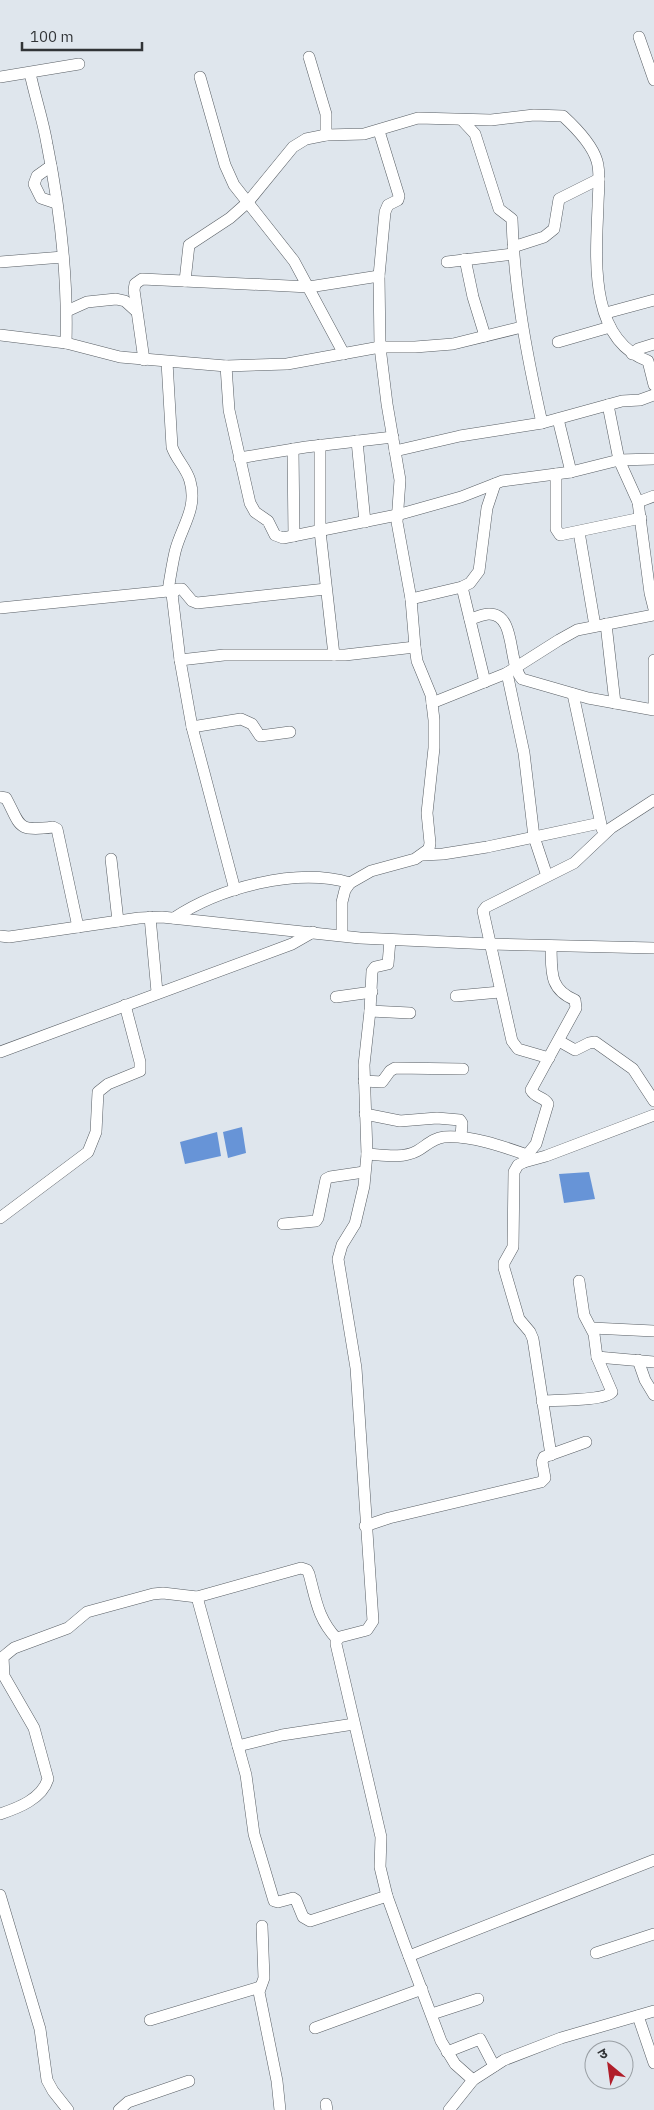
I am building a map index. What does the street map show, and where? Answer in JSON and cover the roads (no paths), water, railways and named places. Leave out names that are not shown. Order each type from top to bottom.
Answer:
[{"type":"street","points":[[639,37],[654,80]]},
{"type":"street","points":[[309,57],[326,114],[326,135]]},
{"type":"street","points":[[0,77],[79,64]]},
{"type":"street","points":[[30,73],[51,166],[56,203],[67,311],[66,343]]},
{"type":"street","points":[[200,77],[225,165],[234,185],[294,261],[344,354]]},
{"type":"street","points":[[186,281],[189,244],[230,218],[248,202],[293,147],[306,139],[326,135],[350,135],[379,131],[418,118],[491,120],[534,115],[563,116],[590,146],[596,158],[599,179],[597,284],[610,327],[632,354],[648,362],[654,385]]},
{"type":"street","points":[[462,120],[475,134],[499,209],[510,215],[512,219],[513,250],[522,327],[542,424]]},
{"type":"street","points":[[342,935],[342,902],[345,890],[350,884],[370,870],[415,859],[423,855],[428,850],[430,843],[427,813],[434,748],[432,703],[414,647],[411,599],[397,515],[400,480],[380,347],[379,276],[386,208],[398,200],[398,196],[379,131]]},
{"type":"street","points":[[51,166],[37,176],[34,184],[40,198],[56,203]]},
{"type":"street","points":[[446,262],[513,250],[549,234],[556,225],[559,199],[599,179]]},
{"type":"street","points":[[0,262],[62,257]]},
{"type":"street","points":[[465,260],[473,297],[485,336]]},
{"type":"street","points":[[144,360],[134,290],[135,284],[142,279],[309,287],[379,276]]},
{"type":"street","points":[[67,311],[87,302],[116,299],[125,300],[136,311]]},
{"type":"street","points":[[606,313],[654,300]]},
{"type":"street","points":[[0,335],[66,343],[120,357],[226,366],[287,364],[380,347],[415,348],[453,344],[522,327]]},
{"type":"street","points":[[558,342],[610,327]]},
{"type":"street","points":[[632,354],[638,349],[654,344]]},
{"type":"street","points":[[167,362],[172,446],[175,456],[190,478],[192,487],[191,507],[187,524],[175,551],[170,592],[192,727],[235,890]]},
{"type":"street","points":[[226,366],[229,410],[252,509],[268,521],[278,537],[294,536],[397,515],[461,497],[502,481],[571,472],[619,460],[654,459]]},
{"type":"street","points":[[395,451],[460,436],[542,424],[622,401],[640,400],[654,395]]},
{"type":"street","points":[[608,405],[619,460],[638,502],[650,561],[654,609]]},
{"type":"street","points":[[558,419],[571,472]]},
{"type":"street","points":[[239,458],[393,436]]},
{"type":"street","points":[[357,441],[365,522]]},
{"type":"street","points":[[320,445],[320,531],[334,655]]},
{"type":"street","points":[[293,449],[294,536]]},
{"type":"street","points":[[556,474],[556,529],[560,535],[641,518]]},
{"type":"street","points":[[411,599],[462,587],[470,583],[479,571],[487,508],[494,484]]},
{"type":"street","points":[[638,502],[654,496]]},
{"type":"street","points":[[578,532],[601,625],[615,702]]},
{"type":"street","points":[[462,587],[485,682]]},
{"type":"street","points":[[0,608],[170,592],[179,588],[197,603],[326,589]]},
{"type":"street","points":[[470,619],[488,614],[496,615],[505,624],[509,633],[511,670],[524,753],[534,837],[547,876]]},
{"type":"street","points":[[432,703],[511,670],[576,630],[654,615]]},
{"type":"street","points":[[180,660],[224,655],[334,655],[414,647]]},
{"type":"street","points":[[654,660],[654,706]]},
{"type":"street","points":[[511,670],[522,679],[573,694],[654,710]]},
{"type":"street","points":[[573,694],[603,829]]},
{"type":"street","points":[[192,727],[241,719],[252,724],[260,736],[290,732]]},
{"type":"street","points":[[0,797],[6,798],[20,825],[27,828],[53,827],[57,829],[78,927]]},
{"type":"street","points":[[423,855],[443,854],[534,837],[603,829],[618,823],[654,800]]},
{"type":"street","points":[[549,1058],[518,1049],[509,1034],[484,909],[574,863],[603,829]]},
{"type":"street","points":[[111,859],[118,921]]},
{"type":"street","points":[[174,918],[199,904],[259,883],[320,877],[350,884]]},
{"type":"street","points":[[0,936],[9,937],[150,917],[390,940],[654,948]]},
{"type":"street","points":[[150,917],[158,992]]},
{"type":"street","points":[[0,1052],[292,944],[312,932]]},
{"type":"street","points":[[337,1639],[367,1630],[372,1625],[356,1368],[338,1259],[342,1246],[355,1224],[360,1205],[367,1154],[364,1081],[372,992],[372,969],[388,964],[390,940]]},
{"type":"street","points":[[551,946],[554,984],[576,1003],[576,1008],[531,1090],[533,1094],[546,1100],[548,1104],[536,1144],[514,1172],[513,1247],[504,1263],[519,1319],[530,1332],[533,1339],[551,1454]]},
{"type":"street","points":[[336,996],[372,992]]},
{"type":"street","points":[[456,996],[500,992]]},
{"type":"street","points":[[0,1218],[88,1152],[96,1132],[98,1092],[108,1084],[140,1071],[140,1062],[124,1005]]},
{"type":"street","points":[[370,1011],[410,1013]]},
{"type":"street","points":[[559,1041],[576,1050],[589,1042],[595,1042],[632,1069],[654,1101]]},
{"type":"street","points":[[364,1081],[382,1082],[390,1071],[395,1068],[464,1069]]},
{"type":"street","points":[[365,1114],[400,1120],[437,1118],[460,1120],[462,1123],[461,1137]]},
{"type":"street","points":[[367,1154],[404,1155],[415,1152],[436,1139],[461,1137],[525,1158],[546,1156],[654,1115]]},
{"type":"street","points":[[283,1224],[316,1221],[326,1179],[364,1172]]},
{"type":"street","points":[[542,1401],[590,1398],[611,1394],[612,1388],[597,1357],[592,1328],[584,1315],[579,1281]]},
{"type":"street","points":[[592,1328],[654,1331]]},
{"type":"street","points":[[597,1357],[654,1362]]},
{"type":"street","points":[[638,1360],[645,1380],[654,1395]]},
{"type":"street","points":[[365,1526],[389,1518],[541,1482],[545,1478],[542,1458],[586,1442]]},
{"type":"street","points":[[0,1814],[25,1804],[40,1793],[46,1786],[48,1779],[34,1728],[4,1676],[3,1657],[7,1652],[68,1628],[80,1616],[94,1610],[153,1594],[163,1593],[197,1597],[278,1573],[304,1568],[309,1574],[321,1618],[337,1639],[336,1644],[381,1838],[380,1867],[387,1896],[447,2052],[455,2064],[473,2080]]},
{"type":"street","points":[[197,1597],[246,1775],[254,1834],[274,1901],[278,1902],[293,1898],[296,1900],[303,1917],[310,1921],[387,1896]]},
{"type":"street","points":[[238,1746],[282,1735],[354,1724]]},
{"type":"street","points":[[409,1956],[654,1860]]},
{"type":"street","points":[[0,1895],[40,2029],[47,2080],[68,2110]]},
{"type":"street","points":[[262,1926],[264,1978],[260,1987],[260,2002],[277,2081],[280,2110]]},
{"type":"street","points":[[596,1953],[654,1934]]},
{"type":"street","points":[[150,2020],[260,1987]]},
{"type":"street","points":[[315,2028],[422,1989]]},
{"type":"street","points":[[432,2014],[478,1998]]},
{"type":"street","points":[[450,2110],[473,2080],[494,2066],[561,2038],[654,2011]]},
{"type":"street","points":[[638,2016],[654,2063]]},
{"type":"street","points":[[447,2052],[480,2039],[494,2066]]},
{"type":"street","points":[[119,2110],[128,2102],[189,2081]]},
{"type":"street","points":[[108,2110],[114,2110]]},
{"type":"water","points":[[242,1127],[246,1153],[228,1158],[223,1132]]},
{"type":"water","points":[[217,1132],[221,1156],[185,1164],[180,1142]]},
{"type":"water","points":[[589,1172],[595,1199],[564,1203],[559,1174]]}]
